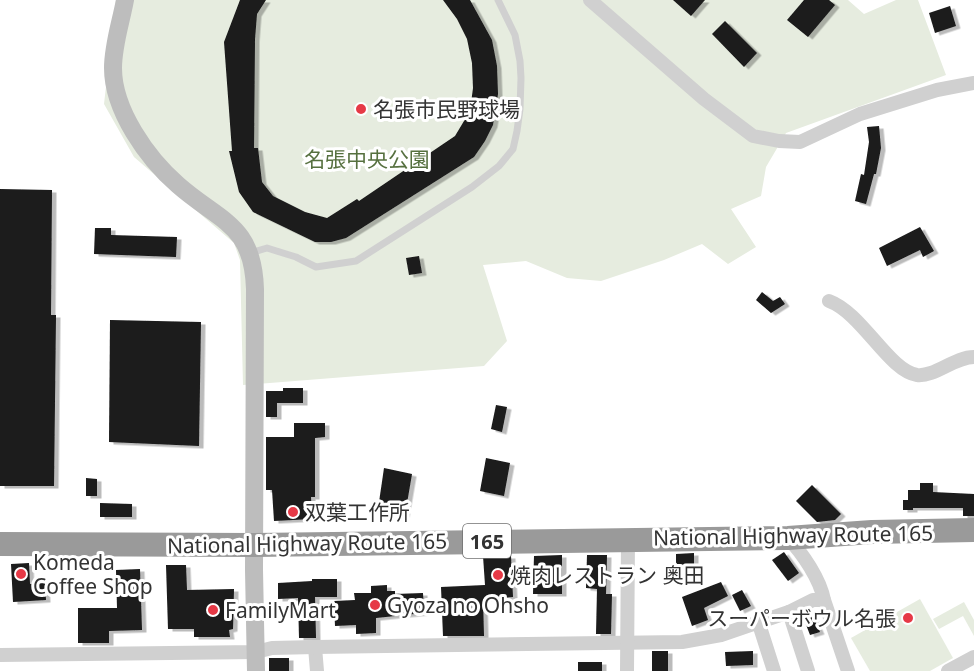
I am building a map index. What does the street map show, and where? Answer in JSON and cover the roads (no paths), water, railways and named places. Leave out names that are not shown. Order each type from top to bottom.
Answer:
[{"type":"highway","name":"National Highway Route 165","points":[[0,544],[254,545],[788,538],[872,532],[974,530]]},
{"type":"street","points":[[125,0],[113,68],[117,99],[136,135],[162,168],[178,185],[234,227],[250,253],[255,273],[256,671]]},
{"type":"street","points":[[590,0],[704,99],[753,136],[800,142],[860,114],[937,90],[974,83]]},
{"type":"street","points":[[829,301],[847,310],[891,359],[909,372],[921,375],[965,357],[974,357]]},
{"type":"street","points":[[788,538],[798,549],[822,590],[848,671]]},
{"type":"street","points":[[627,671],[628,539]]},
{"type":"street","points":[[0,655],[256,652],[272,648],[315,647],[682,642],[721,635],[789,612],[813,600],[824,600]]},
{"type":"street","points":[[789,612],[808,671]]},
{"type":"street","points":[[758,621],[774,671]]},
{"type":"street","points":[[315,647],[317,671]]},
{"type":"street","points":[[948,671],[974,657]]},
{"type":"lane","points":[[250,253],[267,248],[296,257],[316,267],[356,261],[472,187],[499,166],[513,149],[520,109],[521,78],[515,35],[498,0]]},
{"type":"place","name":"名張市民野球場","points":[[361,109]]},
{"type":"place","name":"双葉工作所","points":[[293,512]]},
{"type":"place","name":"Komeda Coffee Shop","points":[[21,574]]},
{"type":"place","name":"焼肉レストラン 奥田","points":[[498,575]]},
{"type":"place","name":"Gyoza no Ohsho","points":[[375,605]]},
{"type":"place","name":"FamilyMart","points":[[213,610]]},
{"type":"place","name":"スーパーボウル名張","points":[[908,618]]},
{"type":"park label","name":"名張中央公園","points":[[367,159]]}]
